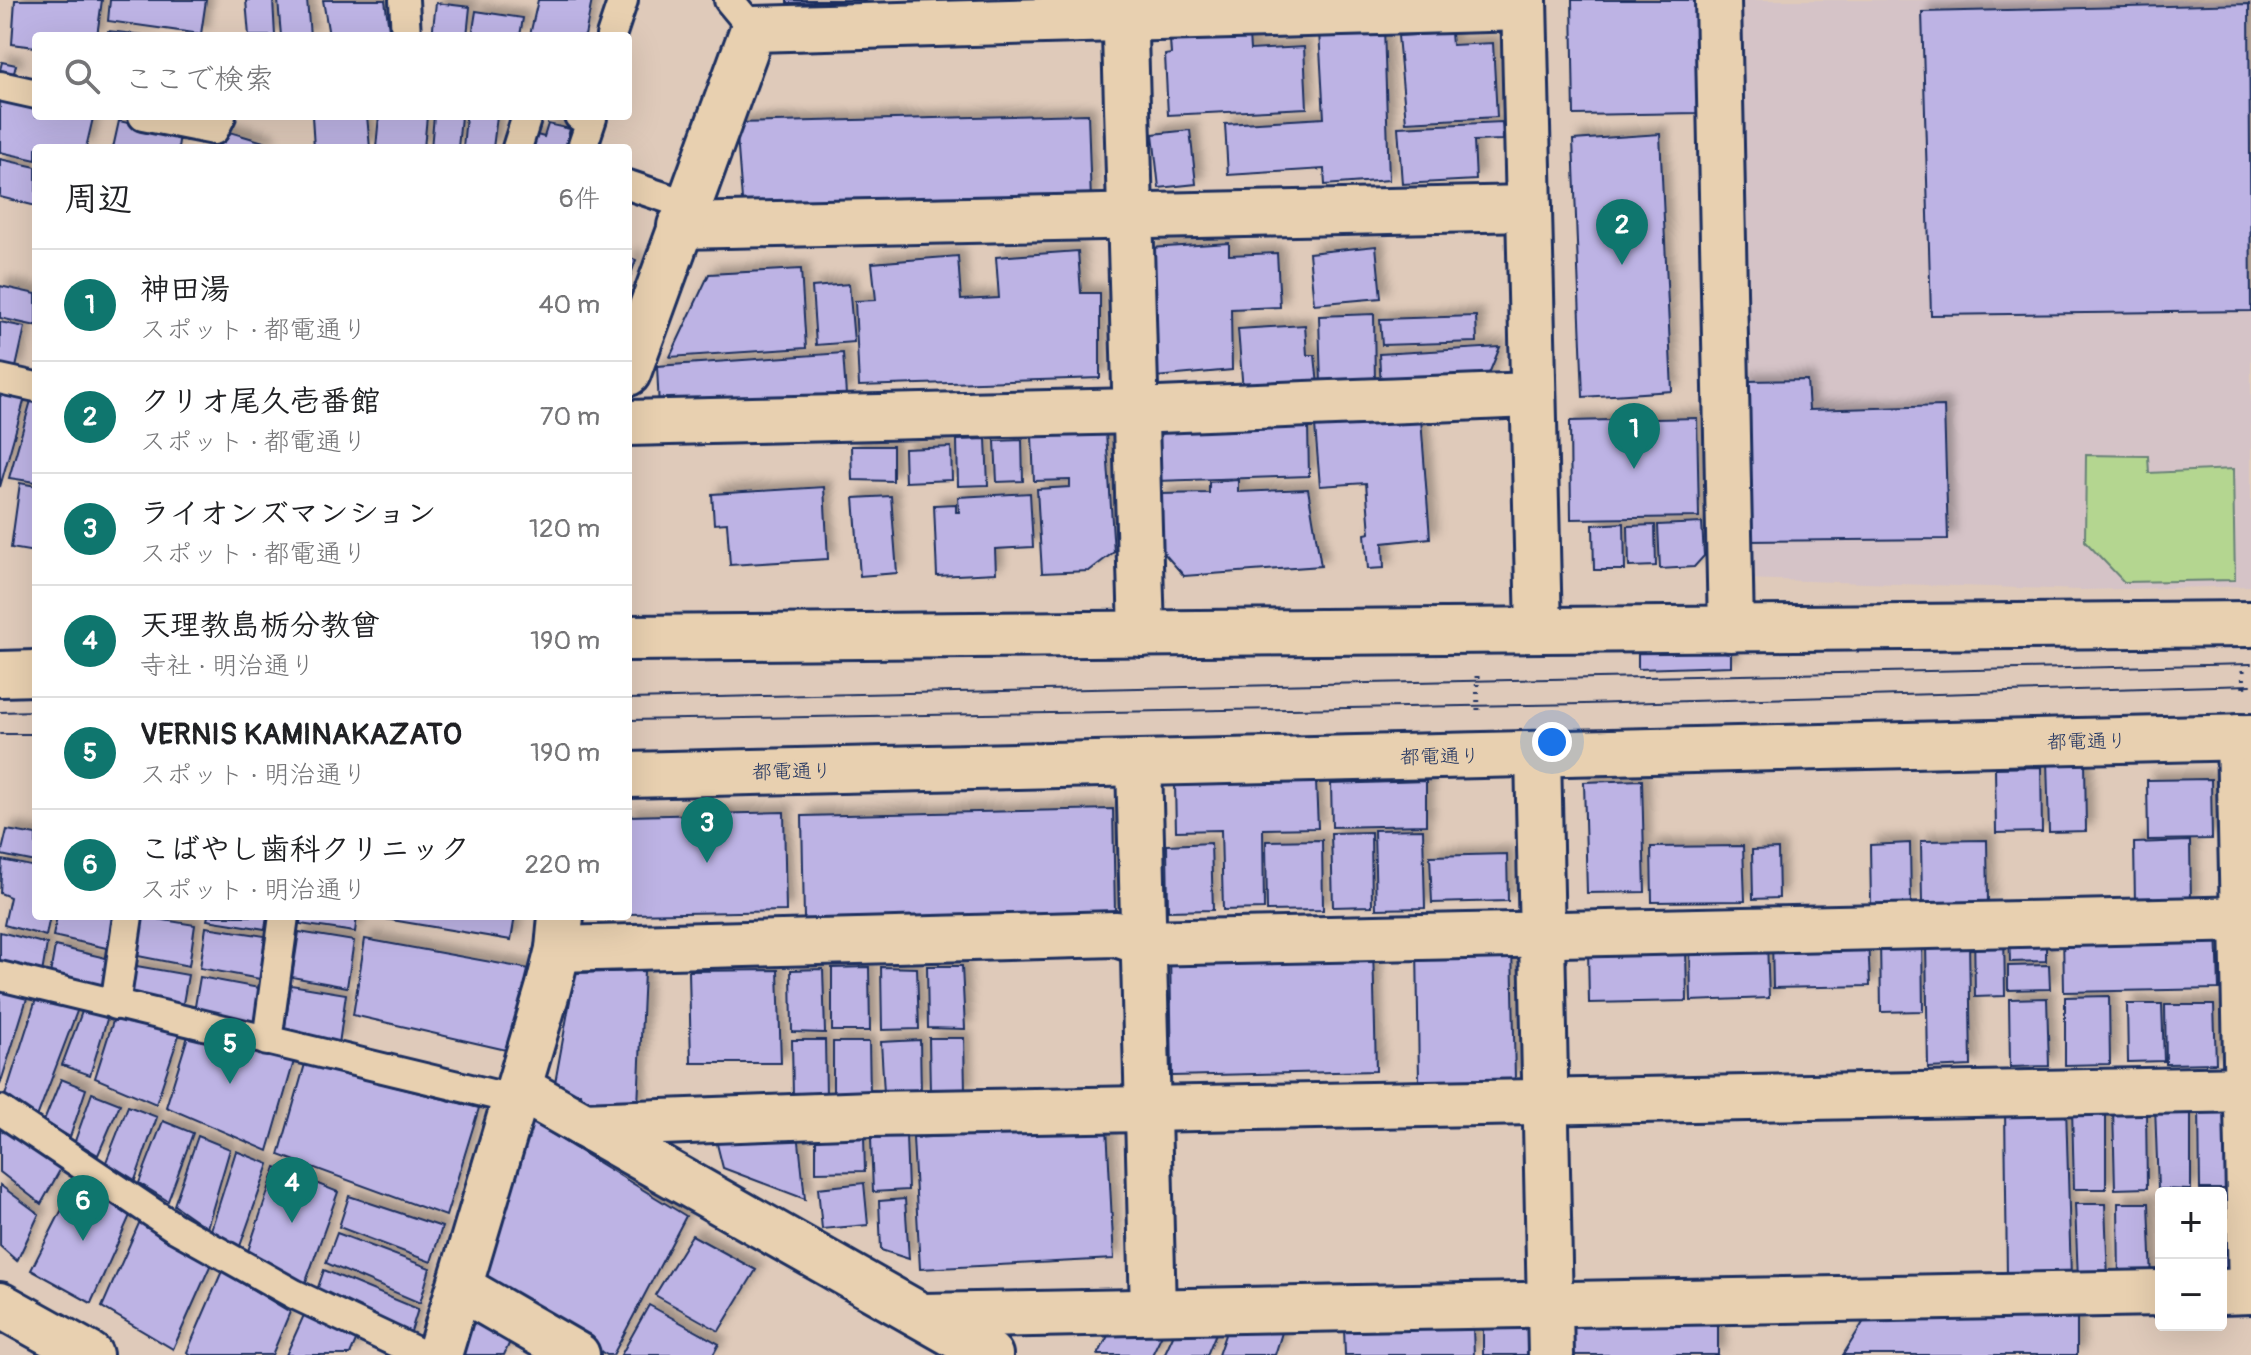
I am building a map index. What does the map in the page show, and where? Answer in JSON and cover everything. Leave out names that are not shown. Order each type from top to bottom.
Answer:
[{"type":"street","points":[[1718,0],[1731,629]]},
{"type":"street","points":[[632,362],[684,216],[741,14],[1524,4],[1539,630]]},
{"type":"street","points":[[1124,9],[1142,634]]},
{"type":"street","points":[[684,216],[1128,219],[1529,208]]},
{"type":"street","points":[[632,423],[1134,411],[1531,395]]},
{"type":"street","points":[[632,638],[2251,624]]},
{"type":"street","points":[[0,674],[32,673]]},
{"type":"street","points":[[2227,1292],[2251,1290],[2245,737]]},
{"type":"street","name":"都電通り","points":[[632,775],[2245,737]]},
{"type":"street","points":[[1538,754],[1551,1355]]},
{"type":"street","points":[[1139,763],[1153,1311]]},
{"type":"street","points":[[439,1355],[517,1094],[560,932],[1116,934],[1143,943],[2247,919]]},
{"type":"street","points":[[584,1125],[871,1114],[2249,1090]]},
{"type":"street","points":[[517,1094],[584,1125],[990,1355]]},
{"type":"street","points":[[461,1288],[577,1355]]},
{"type":"street","points":[[923,1316],[2155,1293]]},
{"type":"street","points":[[0,1305],[90,1355]]},
{"type":"lane","points":[[404,0],[406,32]]},
{"type":"lane","points":[[612,32],[623,0]]},
{"type":"lane","points":[[0,86],[32,93]]},
{"type":"lane","points":[[163,120],[214,130],[219,120]]},
{"type":"lane","points":[[518,144],[526,120]]},
{"type":"lane","points":[[583,144],[591,120]]},
{"type":"lane","points":[[632,187],[684,216]]},
{"type":"lane","points":[[0,379],[32,386]]},
{"type":"lane","points":[[115,1005],[127,920]]},
{"type":"lane","points":[[267,1041],[283,920]]},
{"type":"lane","points":[[0,976],[267,1041],[517,1094]]},
{"type":"lane","points":[[0,1110],[174,1227],[294,1294],[423,1355]]},
{"type":"path","points":[[1476,631],[1479,755]]},
{"type":"shaded area","points":[[1735,0],[2251,0],[2251,586],[2082,590],[1746,579]]},
{"type":"green space","points":[[2086,455],[2148,456],[2149,473],[2233,469],[2235,580],[2124,582],[2085,541]]},
{"type":"building","points":[[15,0],[102,0],[98,32],[32,32],[32,46],[12,44]]},
{"type":"building","points":[[110,0],[206,0],[201,32],[108,21]]},
{"type":"building","points":[[246,0],[273,0],[275,32],[249,32]]},
{"type":"building","points":[[278,0],[307,0],[310,32],[281,32]]},
{"type":"building","points":[[323,0],[385,0],[389,32],[328,32]]},
{"type":"building","points":[[538,0],[592,0],[586,32],[531,32]]},
{"type":"building","points":[[787,0],[866,0],[787,3]]},
{"type":"building","points":[[1572,0],[1696,0],[1699,113],[1574,115]]},
{"type":"building","points":[[436,3],[470,7],[467,32],[432,32]]},
{"type":"building","points":[[2249,4],[2251,311],[1931,315],[1922,12]]},
{"type":"building","points":[[476,11],[523,18],[521,32],[473,32]]},
{"type":"building","points":[[1384,27],[1389,180],[1325,185],[1324,169],[1228,175],[1225,124],[1324,118],[1319,31]]},
{"type":"building","points":[[1451,33],[1452,45],[1493,43],[1497,117],[1406,122],[1398,36]]},
{"type":"building","points":[[1249,35],[1250,50],[1304,47],[1307,108],[1168,115],[1165,55],[1171,54],[1170,40]]},
{"type":"building","points":[[2,62],[16,65],[14,73],[0,70]]},
{"type":"building","points":[[0,97],[32,104],[32,120],[93,120],[87,144],[32,144],[32,159],[0,152]]},
{"type":"building","points":[[1088,114],[1091,202],[743,213],[736,123]]},
{"type":"building","points":[[312,120],[367,120],[370,144],[314,144]]},
{"type":"building","points":[[379,120],[427,120],[424,144],[376,144]]},
{"type":"building","points":[[434,120],[461,120],[458,144],[431,144]]},
{"type":"building","points":[[466,120],[496,120],[494,144],[463,144]]},
{"type":"building","points":[[119,121],[180,134],[179,144],[114,144]]},
{"type":"building","points":[[1502,122],[1503,140],[1474,141],[1476,180],[1402,184],[1398,127]]},
{"type":"building","points":[[548,124],[570,129],[566,144],[527,144],[530,133],[544,137]]},
{"type":"building","points":[[223,130],[267,143],[267,144],[218,144]]},
{"type":"building","points":[[1190,130],[1196,184],[1159,188],[1153,134]]},
{"type":"building","points":[[1660,134],[1672,391],[1583,397],[1573,140]]},
{"type":"building","points":[[0,159],[32,166],[32,205],[0,197]]},
{"type":"building","points":[[1229,243],[1229,255],[1277,253],[1280,307],[1231,309],[1232,370],[1156,377],[1150,248]]},
{"type":"building","points":[[1376,246],[1381,298],[1314,304],[1309,253]]},
{"type":"building","points":[[1078,251],[1081,293],[1100,293],[1100,378],[859,386],[855,301],[876,300],[872,263],[958,256],[961,300],[999,298],[996,257]]},
{"type":"building","points":[[801,269],[806,348],[670,357],[709,274]]},
{"type":"building","points":[[849,284],[854,342],[816,345],[812,287]]},
{"type":"building","points":[[0,286],[32,293],[32,325],[0,318]]},
{"type":"building","points":[[1374,314],[1375,384],[1321,385],[1319,316]]},
{"type":"building","points":[[1476,316],[1477,342],[1382,345],[1380,319]]},
{"type":"building","points":[[0,322],[25,327],[15,372],[0,368]]},
{"type":"building","points":[[1305,325],[1307,355],[1315,355],[1318,386],[1243,391],[1238,329]]},
{"type":"building","points":[[1500,347],[1486,381],[1381,386],[1379,354]]},
{"type":"building","points":[[843,353],[846,395],[659,408],[657,366]]},
{"type":"building","points":[[1807,380],[1809,410],[1944,406],[1948,539],[1748,541],[1745,381]]},
{"type":"building","points":[[0,387],[26,394],[0,487]]},
{"type":"building","points":[[32,397],[32,481],[9,478]]},
{"type":"building","points":[[1697,418],[1699,517],[1571,519],[1570,421]]},
{"type":"building","points":[[1421,419],[1430,538],[1383,543],[1384,568],[1368,569],[1365,534],[1370,533],[1366,483],[1320,486],[1315,426]]},
{"type":"building","points":[[1308,426],[1309,476],[1157,481],[1156,431]]},
{"type":"building","points":[[1106,433],[1114,552],[1089,571],[1042,573],[1037,489],[1070,487],[1070,480],[1034,481],[1032,436]]},
{"type":"building","points":[[986,439],[988,485],[958,486],[957,440]]},
{"type":"building","points":[[1022,440],[1023,481],[997,482],[995,441]]},
{"type":"building","points":[[851,446],[893,446],[893,481],[852,480]]},
{"type":"building","points":[[951,447],[952,480],[905,482],[904,449]]},
{"type":"building","points":[[1238,480],[1238,492],[1308,489],[1321,566],[1184,576],[1163,552],[1160,494],[1209,493],[1209,482]]},
{"type":"building","points":[[20,483],[32,485],[32,552],[11,548]]},
{"type":"building","points":[[824,487],[828,559],[730,565],[727,523],[714,524],[712,494]]},
{"type":"building","points":[[1030,493],[1033,547],[995,549],[996,573],[937,576],[934,505],[956,504],[956,512],[959,512],[958,497]]},
{"type":"building","points":[[891,496],[897,573],[860,576],[854,498]]},
{"type":"building","points":[[1624,523],[1625,570],[1594,570],[1593,525]]},
{"type":"building","points":[[1702,523],[1704,556],[1694,567],[1660,569],[1658,525]]},
{"type":"building","points":[[1655,525],[1656,566],[1629,567],[1628,526]]},
{"type":"building","points":[[1731,647],[1731,666],[1638,669],[1638,650]]},
{"type":"building","points":[[2085,759],[2086,831],[2049,832],[2047,760]]},
{"type":"building","points":[[2041,767],[2042,832],[1996,833],[1995,768]]},
{"type":"building","points":[[2211,779],[2212,839],[2148,840],[2147,780]]},
{"type":"building","points":[[1642,780],[1645,892],[1587,893],[1584,782]]},
{"type":"building","points":[[1426,781],[1426,825],[1332,827],[1331,784]]},
{"type":"building","points":[[1316,782],[1318,828],[1263,829],[1264,909],[1223,910],[1221,830],[1176,831],[1175,784]]},
{"type":"building","points":[[1113,809],[1115,913],[804,919],[802,816]]},
{"type":"building","points":[[784,812],[786,911],[632,914],[632,816]]},
{"type":"building","points":[[1423,829],[1425,908],[1376,909],[1374,830]]},
{"type":"building","points":[[7,830],[32,834],[32,861],[1,855]]},
{"type":"building","points":[[1371,832],[1372,906],[1333,907],[1331,833]]},
{"type":"building","points":[[1322,840],[1323,910],[1267,911],[1266,841]]},
{"type":"building","points":[[1987,840],[1988,903],[1922,904],[1921,841]]},
{"type":"building","points":[[2190,841],[2191,903],[2135,903],[2134,843]]},
{"type":"building","points":[[1211,843],[1213,910],[1168,911],[1167,845]]},
{"type":"building","points":[[1910,843],[1911,904],[1871,904],[1870,845]]},
{"type":"building","points":[[1743,846],[1745,901],[1652,902],[1651,847]]},
{"type":"building","points":[[1778,849],[1779,898],[1753,899],[1752,850]]},
{"type":"building","points":[[1507,854],[1508,901],[1432,903],[1430,856]]},
{"type":"building","points":[[2,860],[32,866],[32,920],[49,920],[46,936],[4,925],[10,897],[0,893]]},
{"type":"building","points":[[56,920],[116,920],[111,949],[53,936]]},
{"type":"building","points":[[138,920],[195,925],[189,966],[133,955]]},
{"type":"building","points":[[207,920],[266,920],[265,929]]},
{"type":"building","points":[[300,920],[356,920],[355,932],[300,924]]},
{"type":"building","points":[[392,920],[514,920],[511,940]]},
{"type":"building","points":[[206,927],[265,936],[260,979],[200,968]]},
{"type":"building","points":[[1974,928],[2004,928],[2005,996],[1975,997]]},
{"type":"building","points":[[2217,928],[2219,989],[2064,992],[2063,931]]},
{"type":"building","points":[[2046,929],[2046,961],[2010,962],[2009,930]]},
{"type":"building","points":[[0,932],[47,944],[41,979],[0,968]]},
{"type":"building","points":[[299,932],[354,941],[347,987],[292,977]]},
{"type":"building","points":[[1868,936],[1870,986],[1773,988],[1772,938]]},
{"type":"building","points":[[1922,938],[1923,1011],[1881,1012],[1880,939]]},
{"type":"building","points":[[365,939],[535,970],[515,1052],[353,1015]]},
{"type":"building","points":[[1969,940],[1971,1066],[1928,1068],[1926,941]]},
{"type":"building","points":[[1767,942],[1769,998],[1691,1001],[1690,944]]},
{"type":"building","points":[[1512,945],[1515,1079],[1419,1081],[1417,946]]},
{"type":"building","points":[[1686,945],[1687,1001],[1589,1003],[1588,947]]},
{"type":"building","points":[[55,946],[110,959],[106,994],[49,980]]},
{"type":"building","points":[[1373,946],[1376,1071],[1172,1076],[1170,950]]},
{"type":"building","points":[[131,965],[188,975],[182,1009],[126,996]]},
{"type":"building","points":[[2049,965],[2050,989],[2008,990],[2008,966]]},
{"type":"building","points":[[927,966],[962,966],[965,1029],[928,1028]]},
{"type":"building","points":[[869,967],[870,1031],[832,1031],[832,968]]},
{"type":"building","points":[[881,967],[917,968],[919,1029],[882,1030]]},
{"type":"building","points":[[823,969],[825,1033],[792,1032],[791,970]]},
{"type":"building","points":[[778,970],[781,1063],[691,1063],[689,971]]},
{"type":"building","points":[[644,971],[638,1106],[581,1108],[580,1093],[553,1094],[575,973]]},
{"type":"building","points":[[200,977],[259,988],[253,1029],[194,1012]]},
{"type":"building","points":[[291,985],[346,994],[339,1044],[284,1033]]},
{"type":"building","points":[[0,986],[29,992],[0,1085]]},
{"type":"building","points":[[37,996],[79,1006],[37,1117],[4,1099]]},
{"type":"building","points":[[2109,996],[2110,1064],[2065,1065],[2065,997]]},
{"type":"building","points":[[2047,998],[2049,1066],[2010,1067],[2009,999]]},
{"type":"building","points":[[2127,1004],[2162,1004],[2164,1061],[2128,1062]]},
{"type":"building","points":[[2165,1005],[2214,1005],[2216,1063],[2166,1064]]},
{"type":"building","points":[[83,1009],[108,1016],[90,1075],[62,1065]]},
{"type":"building","points":[[114,1018],[180,1032],[156,1104],[95,1078]]},
{"type":"building","points":[[188,1036],[294,1061],[268,1151],[166,1107]]},
{"type":"building","points":[[929,1038],[964,1038],[965,1092],[930,1093]]},
{"type":"building","points":[[792,1040],[825,1040],[826,1096],[793,1097]]},
{"type":"building","points":[[920,1040],[921,1094],[884,1093],[881,1042]]},
{"type":"building","points":[[833,1042],[869,1042],[870,1094],[833,1095]]},
{"type":"building","points":[[305,1064],[479,1108],[446,1216],[279,1155]]},
{"type":"building","points":[[61,1079],[86,1089],[70,1137],[44,1121]]},
{"type":"building","points":[[92,1093],[120,1104],[98,1155],[75,1141]]},
{"type":"building","points":[[128,1106],[157,1117],[135,1180],[106,1162]]},
{"type":"building","points":[[2066,1106],[2071,1278],[2007,1278],[2005,1107]]},
{"type":"building","points":[[2155,1106],[2191,1106],[2191,1187],[2158,1187]]},
{"type":"building","points":[[2199,1106],[2234,1106],[2235,1189],[2200,1187]]},
{"type":"building","points":[[2072,1107],[2106,1107],[2106,1189],[2074,1189]]},
{"type":"building","points":[[2113,1108],[2146,1108],[2147,1188],[2115,1189]]},
{"type":"building","points":[[527,1119],[686,1216],[613,1355],[607,1355],[479,1280]]},
{"type":"building","points":[[0,1121],[64,1163],[41,1204],[0,1172]]},
{"type":"building","points":[[163,1121],[193,1133],[168,1201],[139,1183]]},
{"type":"building","points":[[1107,1127],[1114,1259],[920,1269],[913,1138]]},
{"type":"building","points":[[798,1132],[805,1199],[723,1168],[716,1140]]},
{"type":"building","points":[[198,1136],[230,1149],[207,1228],[174,1205]]},
{"type":"building","points":[[906,1136],[908,1190],[873,1192],[871,1138]]},
{"type":"building","points":[[864,1137],[865,1171],[816,1172],[816,1138]]},
{"type":"building","points":[[236,1151],[269,1164],[239,1249],[211,1230]]},
{"type":"building","points":[[276,1167],[338,1192],[304,1287],[247,1254]]},
{"type":"building","points":[[78,1178],[132,1211],[91,1303],[31,1270]]},
{"type":"building","points":[[864,1183],[868,1225],[822,1229],[818,1188]]},
{"type":"building","points":[[0,1185],[39,1214],[17,1261],[0,1246]]},
{"type":"building","points":[[349,1196],[442,1227],[431,1262],[339,1227]]},
{"type":"building","points":[[905,1199],[909,1259],[881,1250],[879,1201]]},
{"type":"building","points":[[2227,1200],[2236,1200],[2239,1281],[2227,1281]]},
{"type":"building","points":[[2118,1203],[2149,1203],[2152,1281],[2119,1282]]},
{"type":"building","points":[[2075,1204],[2105,1204],[2108,1280],[2078,1280]]},
{"type":"building","points":[[140,1221],[163,1239],[211,1264],[173,1349],[102,1307]]},
{"type":"building","points":[[337,1233],[430,1268],[420,1303],[326,1263]]},
{"type":"building","points":[[692,1235],[756,1270],[719,1331],[655,1295]]},
{"type":"building","points":[[324,1270],[418,1309],[408,1341],[315,1296]]},
{"type":"building","points":[[222,1271],[290,1312],[272,1355],[192,1355],[187,1352]]},
{"type":"building","points":[[649,1305],[719,1344],[713,1355],[621,1355]]},
{"type":"building","points":[[469,1310],[514,1333],[504,1355],[455,1355]]},
{"type":"building","points":[[304,1315],[357,1339],[350,1355],[286,1355]]},
{"type":"building","points":[[2077,1318],[2077,1355],[1843,1355],[1864,1321]]},
{"type":"building","points":[[1718,1320],[1718,1355],[1571,1355],[1570,1323]]},
{"type":"building","points":[[1219,1326],[1207,1355],[1164,1355],[1177,1327]]},
{"type":"building","points":[[1228,1326],[1284,1326],[1275,1355],[1218,1355]]},
{"type":"building","points":[[1112,1328],[1165,1328],[1152,1355],[1098,1355]]},
{"type":"building","points":[[1344,1328],[1473,1328],[1474,1355],[1345,1355]]},
{"type":"building","points":[[1483,1328],[1538,1328],[1539,1355],[1483,1355]]},
{"type":"tram line","points":[[632,699],[2251,664]]},
{"type":"tram line","points":[[632,720],[1584,704],[2251,685]]},
{"type":"tram line","points":[[0,712],[32,711]]},
{"type":"tram line","points":[[0,734],[32,734]]},
{"type":"place","name":"クリオ尾久壱番館","points":[[1622,265]]},
{"type":"place","name":"神田湯","points":[[1634,469]]},
{"type":"place","name":"ライオンズマンション","points":[[707,863]]},
{"type":"place","name":"VERNIS KAMINAKAZATO","points":[[230,1084]]},
{"type":"place","name":"天理教島栃分教曾","points":[[292,1223]]},
{"type":"place","name":"こばやし歯科クリニック","points":[[83,1241]]}]
